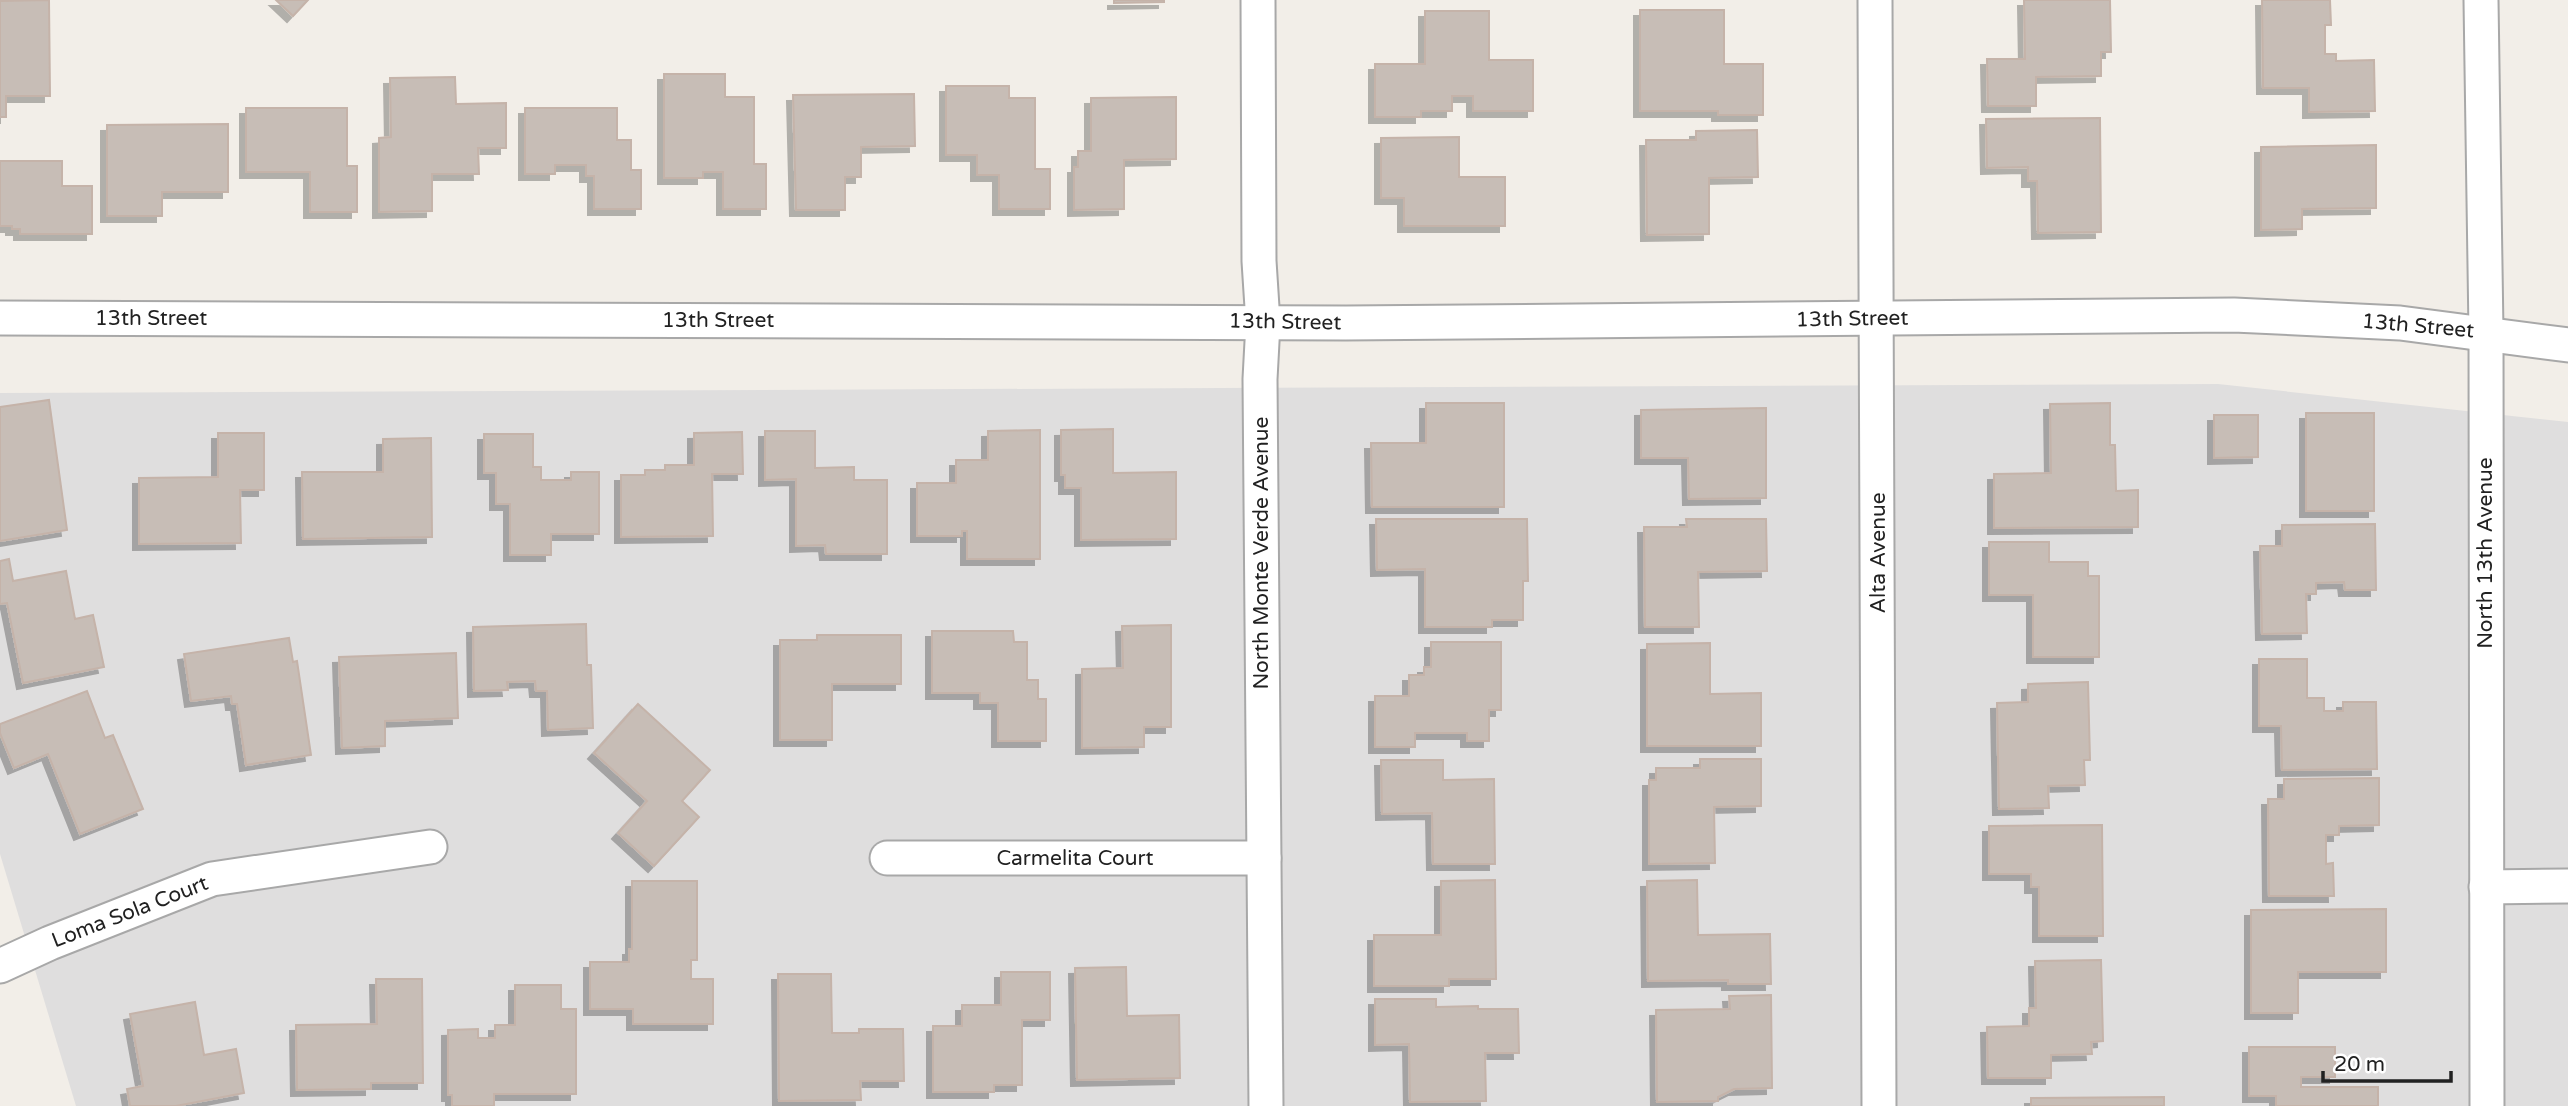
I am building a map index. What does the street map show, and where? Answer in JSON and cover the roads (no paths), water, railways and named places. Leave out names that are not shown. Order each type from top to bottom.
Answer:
[{"type":"street","name":"North Monte Verde Avenue","points":[[1258,0],[1259,261],[1263,323],[1260,379],[1266,1106]]},
{"type":"street","name":"Alta Avenue","points":[[1875,0],[1879,1106]]},
{"type":"street","name":"North 13th Avenue","points":[[2481,0],[2486,332],[2487,1106]]},
{"type":"street","name":"13th Street","points":[[0,318],[1263,323],[2234,315],[2400,323],[2486,332],[2568,345]]},
{"type":"street","name":"Loma Sola Court","points":[[0,966],[50,943],[212,879],[430,847]]},
{"type":"street","name":"Carmelita Court","points":[[887,858],[1264,858]]},
{"type":"street","points":[[2486,887],[2568,886]]}]
